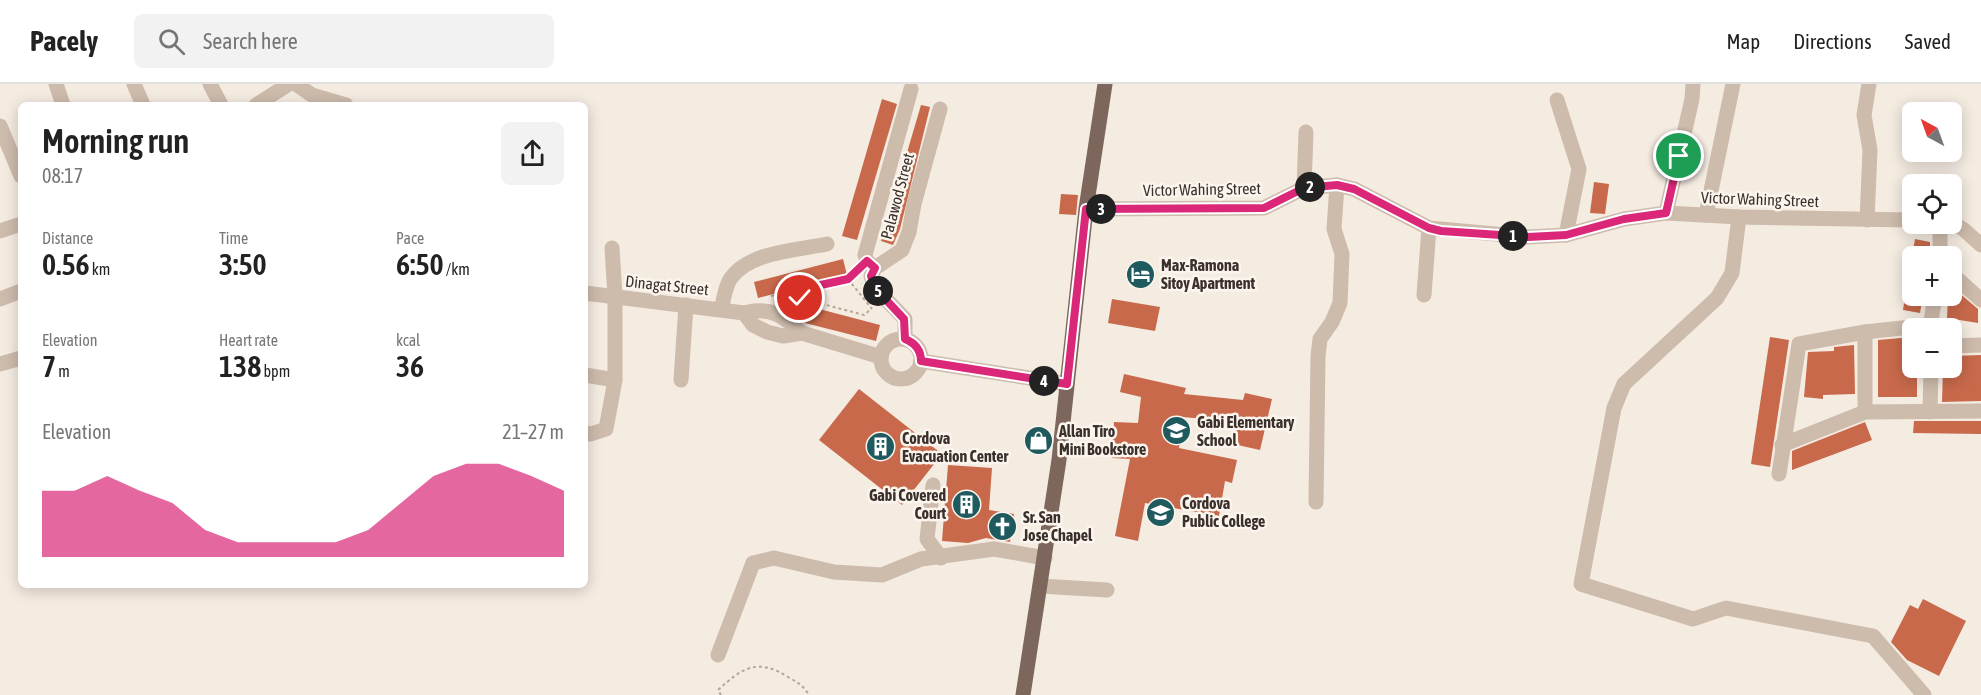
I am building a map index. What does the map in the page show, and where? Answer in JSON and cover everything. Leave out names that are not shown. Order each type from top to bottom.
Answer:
[{"type":"main road","points":[[1023,695],[1029,644],[1045,558],[1086,209],[1105,84]]},
{"type":"street","points":[[56,84],[62,102]]},
{"type":"street","points":[[134,84],[142,102]]},
{"type":"street","points":[[210,84],[219,102]]},
{"type":"street","points":[[261,102],[289,84]]},
{"type":"street","points":[[296,84],[312,95],[336,102]]},
{"type":"street","points":[[1666,213],[1692,99],[1693,84]]},
{"type":"street","points":[[1706,215],[1732,84]]},
{"type":"street","points":[[1867,220],[1870,150],[1864,115],[1869,84]]},
{"type":"street","points":[[905,339],[904,319],[875,288],[871,276],[871,265],[865,255],[911,89]]},
{"type":"street","points":[[1557,100],[1579,169],[1566,235]]},
{"type":"street","name":"Palawod Street","points":[[871,265],[902,250],[909,232],[914,204],[940,108]]},
{"type":"street","points":[[0,126],[18,169]]},
{"type":"street","points":[[1304,188],[1306,132]]},
{"type":"street","points":[[1316,502],[1320,339],[1332,322],[1340,303],[1342,254],[1334,229],[1337,185]]},
{"type":"street","name":"Victor Wahing Street","points":[[1086,209],[1264,208],[1304,188],[1337,185],[1354,189],[1429,228],[1528,237],[1566,235],[1624,219],[1666,213],[1739,217],[1902,220]]},
{"type":"street","points":[[1739,217],[1732,273],[1717,298],[1624,384],[1614,408],[1581,584],[1693,619],[1726,608],[1873,636],[1924,695]]},
{"type":"street","points":[[0,231],[18,225]]},
{"type":"street","points":[[1424,295],[1429,228]]},
{"type":"street","points":[[1962,228],[1981,245]]},
{"type":"street","points":[[721,309],[729,280],[738,269],[772,256],[827,244]]},
{"type":"street","points":[[588,432],[606,429],[615,380],[615,297],[612,248]]},
{"type":"street","points":[[1962,283],[1981,300]]},
{"type":"street","points":[[0,299],[18,292]]},
{"type":"street","name":"Dinagat Street","points":[[588,293],[744,313],[762,330],[783,336],[802,333],[881,357]]},
{"type":"street","points":[[681,380],[686,305]]},
{"type":"street","points":[[1779,474],[1799,344],[1865,332],[1902,329]]},
{"type":"street","points":[[1865,332],[1865,412]]},
{"type":"street","points":[[905,339],[916,346],[921,354],[921,361],[913,375],[899,379],[887,373],[881,357],[891,342],[905,339]]},
{"type":"street","points":[[1962,346],[1981,345]]},
{"type":"street","points":[[0,364],[18,360]]},
{"type":"street","points":[[921,361],[1067,384]]},
{"type":"street","points":[[588,376],[615,380]]},
{"type":"street","points":[[1930,412],[1931,378]]},
{"type":"street","points":[[1782,445],[1865,412],[1981,411]]},
{"type":"street","points":[[933,485],[927,539],[941,558]]},
{"type":"street","points":[[718,656],[753,563],[774,558],[834,572],[882,575],[921,559],[994,549],[1045,558]]},
{"type":"street","points":[[1040,586],[1107,590]]},
{"type":"path","points":[[769,297],[848,279],[871,265]]},
{"type":"path","points":[[798,290],[800,298],[864,315],[871,309]]},
{"type":"path","points":[[721,695],[718,690],[729,680],[754,666],[770,666],[804,687],[809,695]]},
{"type":"building","points":[[882,99],[897,104],[857,240],[842,236]]},
{"type":"building","points":[[921,105],[930,107],[900,229],[893,245],[881,241]]},
{"type":"building","points":[[1594,182],[1609,184],[1605,214],[1590,213]]},
{"type":"building","points":[[1061,194],[1078,195],[1076,215],[1059,214]]},
{"type":"building","points":[[1915,239],[1930,242],[1930,246],[1914,246]]},
{"type":"building","points":[[843,259],[847,275],[758,298],[754,282]]},
{"type":"building","points":[[1962,295],[1978,309],[1978,323],[1962,320],[1962,318],[1947,318],[1948,306],[1962,306]]},
{"type":"building","points":[[1112,299],[1160,307],[1155,331],[1108,323]]},
{"type":"building","points":[[804,305],[880,325],[876,341],[805,323],[800,318]]},
{"type":"building","points":[[1904,306],[1921,306],[1920,313],[1903,310]]},
{"type":"building","points":[[1770,337],[1789,340],[1770,467],[1751,464]]},
{"type":"building","points":[[1902,338],[1902,378],[1917,378],[1917,397],[1878,397],[1878,340]]},
{"type":"building","points":[[1854,345],[1855,394],[1823,395],[1823,399],[1804,397],[1808,352],[1834,351],[1834,347]]},
{"type":"building","points":[[1981,355],[1981,401],[1942,402],[1943,378],[1962,378],[1962,356]]},
{"type":"building","points":[[1124,374],[1186,388],[1184,394],[1243,400],[1245,393],[1272,399],[1260,450],[1233,444],[1238,422],[1183,417],[1179,448],[1237,460],[1232,483],[1225,481],[1219,516],[1145,503],[1138,541],[1115,536],[1130,459],[1112,458],[1114,422],[1138,423],[1141,397],[1120,392]]},
{"type":"building","name":"Cordova Evacuation Center","points":[[859,389],[942,454],[902,505],[819,440]]},
{"type":"building","points":[[1914,421],[1981,421],[1981,434],[1913,433]]},
{"type":"building","points":[[1865,422],[1872,440],[1792,470],[1792,451]]},
{"type":"building","name":"Gabi Covered Court","points":[[948,465],[992,468],[989,510],[1014,514],[1010,542],[986,538],[968,543],[942,541]]},
{"type":"building","points":[[1923,599],[1966,621],[1939,676],[1907,660],[1891,642],[1910,605],[1918,609]]},
{"type":"place","name":"Max-Ramona Sitoy Apartment","points":[[1140,274]]},
{"type":"place","name":"Gabi Elementary School","points":[[1176,431]]},
{"type":"place","name":"Allan Tiro Mini Bookstore","points":[[1038,440]]},
{"type":"place","name":"Cordova Evacuation Center","points":[[881,447]]},
{"type":"place","name":"Gabi Covered Court","points":[[967,504]]},
{"type":"place","name":"Cordova Public College","points":[[1161,512]]},
{"type":"place","name":"Sr. San Jose Chapel","points":[[1002,526]]},
{"type":"route","points":[[800,298],[798,290],[848,279],[867,261],[875,268],[871,276],[875,288],[904,319],[905,339],[916,346],[921,354],[921,361],[1067,384],[1086,209],[1264,208],[1304,188],[1337,185],[1354,189],[1429,228],[1441,231],[1528,237],[1566,235],[1624,219],[1666,213],[1679,156]]}]
